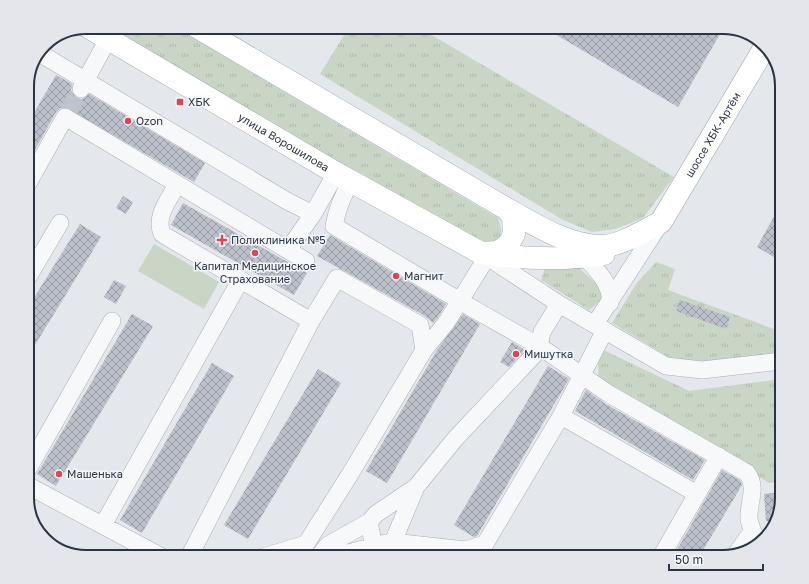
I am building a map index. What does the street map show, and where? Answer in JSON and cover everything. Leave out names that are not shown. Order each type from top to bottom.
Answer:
[{"type":"main road","name":"улица Ворошилова","points":[[100,34],[343,177],[484,255]]},
{"type":"main road","points":[[209,34],[507,209],[583,250]]},
{"type":"main road","name":"шоссе ХБК-Артём","points":[[661,222],[762,52]]},
{"type":"main road","points":[[484,255],[498,252],[508,245],[514,234],[513,217],[507,209]]},
{"type":"main road","points":[[484,255],[524,258],[605,246],[632,237],[661,222]]},
{"type":"street","points":[[83,85],[108,39]]},
{"type":"street","points":[[44,56],[83,85],[287,201],[313,214]]},
{"type":"street","points":[[34,173],[67,115],[177,185],[306,261]]},
{"type":"street","points":[[288,250],[313,214],[343,177]]},
{"type":"street","points":[[343,177],[334,226],[539,346],[609,394],[747,473],[752,480],[753,490],[749,520],[755,537],[757,538]]},
{"type":"street","points":[[177,185],[161,215],[159,226],[162,234],[240,281],[311,321]]},
{"type":"street","points":[[379,550],[393,542],[465,550],[485,544],[561,416],[582,376],[610,303],[661,222]]},
{"type":"street","points":[[34,266],[60,223]]},
{"type":"street","points":[[583,250],[607,284],[611,297],[610,303]]},
{"type":"street","points":[[286,550],[306,544],[352,471],[424,350],[446,323],[484,255]]},
{"type":"street","name":"улица Ворошилова","points":[[484,255],[559,304],[666,366],[702,370],[775,362]]},
{"type":"street","points":[[193,550],[311,321],[337,278],[420,325],[424,350]]},
{"type":"street","points":[[103,525],[240,281]]},
{"type":"street","points":[[393,542],[416,487],[455,439],[534,355],[539,346],[542,332],[559,304]]},
{"type":"street","points":[[34,459],[112,321]]},
{"type":"street","points":[[561,416],[697,494]]},
{"type":"street","points":[[665,550],[719,456]]},
{"type":"street","points":[[324,550],[328,545],[369,522],[376,514],[416,487]]},
{"type":"street","points":[[34,489],[149,550]]},
{"type":"street","points":[[369,522],[375,550]]},
{"type":"street","points":[[741,547],[747,538],[755,539]]},
{"type":"street","points":[[306,544],[312,550]]},
{"type":"green space","points":[[119,34],[187,34],[498,218],[501,230],[499,238],[481,248]]},
{"type":"green space","points":[[345,34],[430,34],[674,177],[643,218],[615,229],[592,232],[563,220],[320,74]]},
{"type":"green space","points":[[154,244],[219,282],[204,309],[138,271]]},
{"type":"green space","points":[[656,262],[675,269],[668,290],[775,329],[775,355],[705,365],[669,357],[612,323],[636,284]]},
{"type":"green space","points":[[546,265],[578,267],[599,286],[603,299],[589,310],[541,280]]},
{"type":"green space","points":[[597,347],[689,391],[775,380],[775,483],[769,483],[599,381]]},
{"type":"building","points":[[555,34],[720,34],[678,107]]},
{"type":"building","points":[[56,75],[72,84],[71,90],[76,98],[82,99],[89,94],[205,163],[194,182],[65,107],[60,108],[56,112],[34,151],[34,113]]},
{"type":"building","points":[[123,196],[133,202],[126,214],[116,208]]},
{"type":"building","points":[[183,203],[307,273],[294,295],[171,225]]},
{"type":"building","points":[[775,215],[775,258],[757,247]]},
{"type":"building","points":[[80,224],[101,237],[34,347],[34,298]]},
{"type":"building","points":[[330,235],[446,304],[438,317],[433,323],[425,316],[317,256]]},
{"type":"building","points":[[114,280],[126,286],[116,304],[104,297]]},
{"type":"building","points":[[680,300],[730,317],[726,329],[676,311]]},
{"type":"building","points":[[132,314],[153,326],[56,486],[37,474]]},
{"type":"building","points":[[463,314],[480,324],[387,483],[366,471],[437,350]]},
{"type":"building","points":[[512,342],[525,350],[509,367],[500,362]]},
{"type":"building","points":[[212,363],[234,376],[142,533],[120,520]]},
{"type":"building","points":[[548,366],[569,379],[477,536],[474,537],[454,525]]},
{"type":"building","points":[[318,369],[341,383],[248,539],[224,525]]},
{"type":"building","points":[[586,390],[604,403],[705,460],[693,480],[575,411]]},
{"type":"building","points":[[722,470],[740,480],[742,485],[703,550],[677,550]]},
{"type":"building","points":[[775,493],[774,508],[770,521],[766,521],[764,494]]},
{"type":"tunnel","points":[[68,112],[81,89]]},
{"type":"place","name":"ХБК","points":[[180,102]]},
{"type":"place","name":"Ozon","points":[[128,121]]},
{"type":"place","name":"Поликлиника №5","points":[[222,240]]},
{"type":"place","name":"Капитал Медицинское Страхование","points":[[255,253]]},
{"type":"place","name":"Магнит","points":[[396,276]]},
{"type":"place","name":"Мишутка","points":[[516,354]]},
{"type":"place","name":"Машенька","points":[[59,474]]}]
